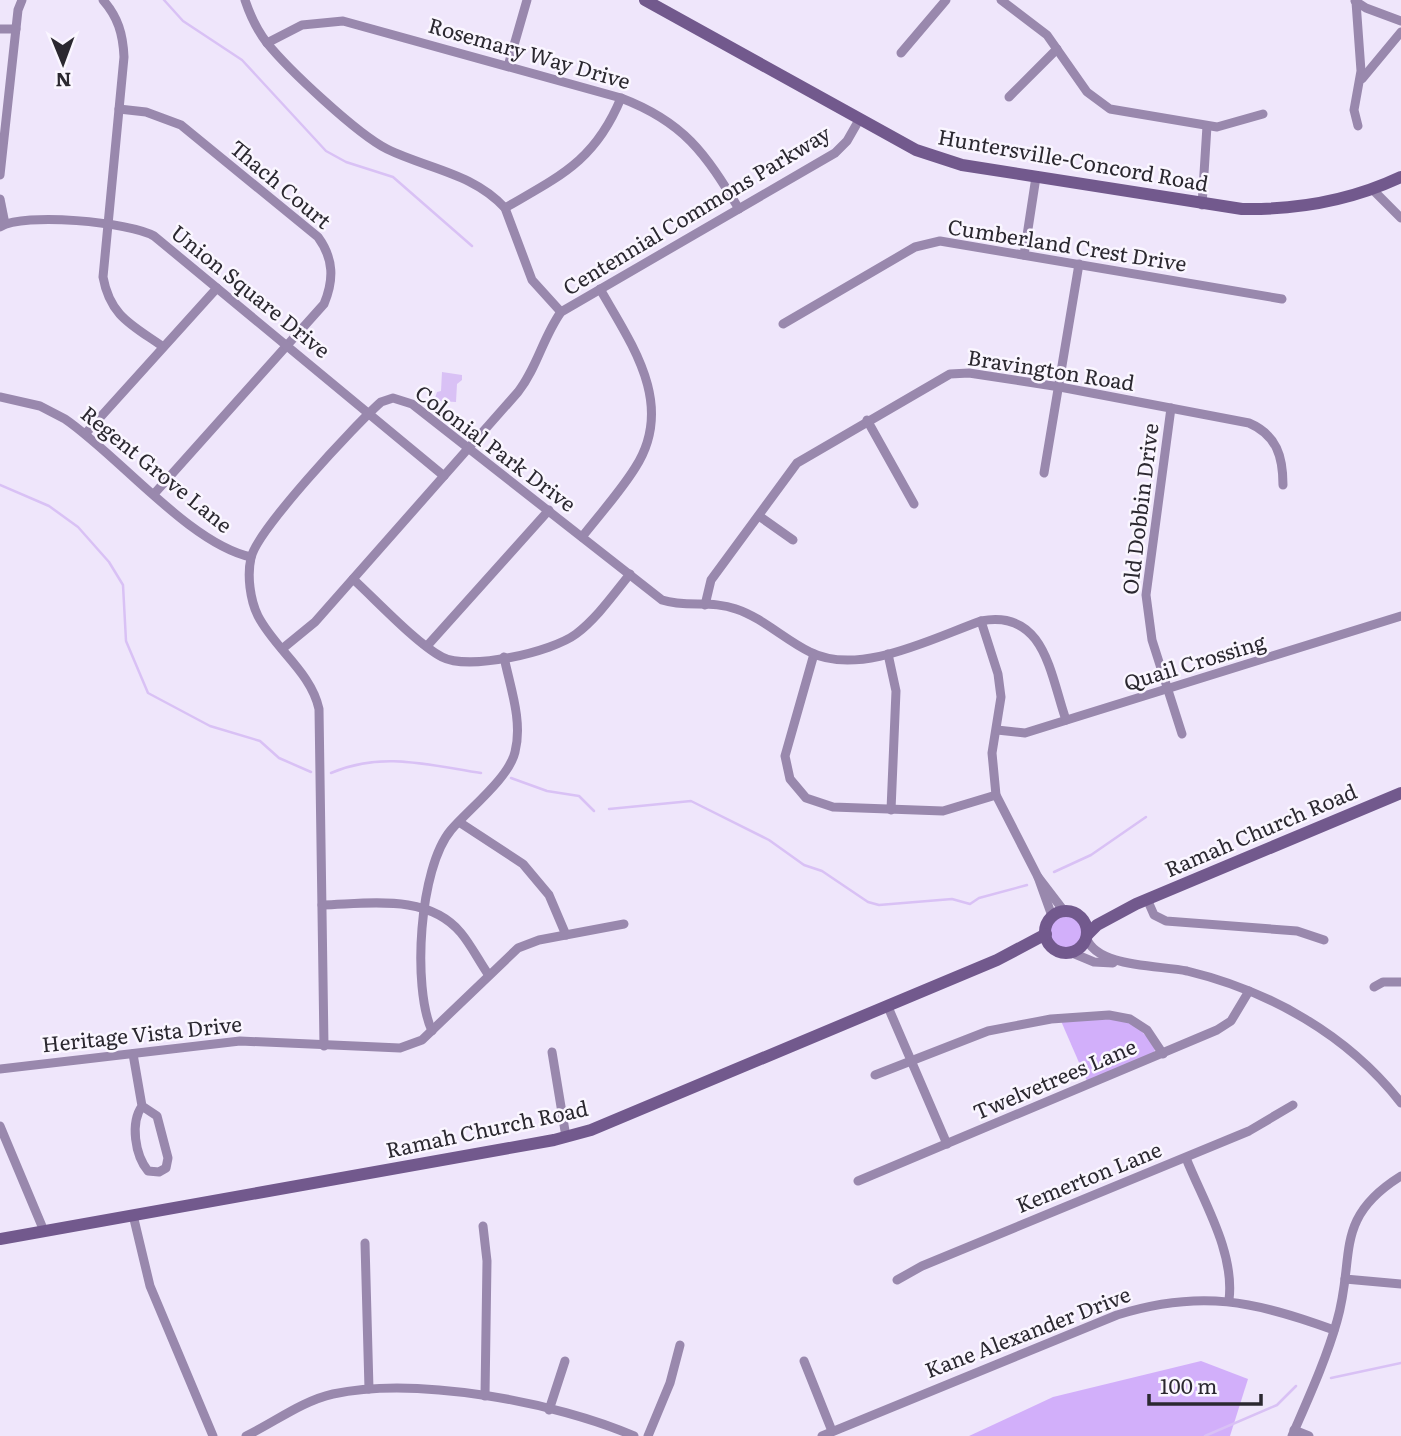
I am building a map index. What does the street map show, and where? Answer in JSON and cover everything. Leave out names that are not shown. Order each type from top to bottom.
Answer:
[{"type":"main road","name":"Huntersville-Concord Road","points":[[645,0],[859,120],[916,150],[945,161],[1202,205],[1242,209],[1289,208],[1328,202],[1373,190],[1401,177]]},
{"type":"main road","name":"Ramah Church Road","points":[[998,960],[1052,947],[1070,952],[1082,946],[1097,925],[1142,902],[1401,793]]},
{"type":"main road","name":"Ramah Church Road","points":[[1083,919],[1142,902]]},
{"type":"main road","points":[[1052,947],[1046,934],[1058,914],[1083,919],[1087,936]]},
{"type":"main road","name":"Ramah Church Road","points":[[0,1239],[566,1137],[650,1107],[888,1007],[998,960],[1046,934]]},
{"type":"street","points":[[0,175],[16,29],[22,0]]},
{"type":"street","points":[[103,0],[113,11],[123,41],[103,277],[110,305],[162,346]]},
{"type":"street","points":[[245,0],[254,23],[267,43],[365,136],[406,158],[470,180],[485,189],[505,208],[532,279],[561,312]]},
{"type":"street","points":[[508,66],[527,0]]},
{"type":"street","points":[[901,53],[946,0]]},
{"type":"street","points":[[1002,1],[1041,30],[1087,92],[1101,104],[1123,113],[1222,127],[1264,114]]},
{"type":"street","points":[[1358,127],[1354,110],[1361,79],[1355,1],[1401,21]]},
{"type":"street","name":"Rosemary Way Drive","points":[[267,43],[302,25],[342,21],[621,98],[651,110],[695,142],[739,209]]},
{"type":"street","points":[[0,29],[16,29]]},
{"type":"street","points":[[1361,79],[1401,32]]},
{"type":"street","points":[[1009,97],[1057,49]]},
{"type":"street","points":[[505,208],[585,157],[612,122],[621,98]]},
{"type":"street","name":"Thach Court","points":[[119,109],[146,112],[181,125],[318,237],[326,248],[332,274],[324,304],[154,494]]},
{"type":"street","name":"Centennial Commons Parkway","points":[[282,649],[316,622],[525,383],[544,338],[561,312],[835,153],[847,141],[859,120]]},
{"type":"street","points":[[1202,205],[1207,126]]},
{"type":"street","points":[[1024,255],[1035,177]]},
{"type":"street","points":[[1373,190],[1401,218]]},
{"type":"street","points":[[0,199],[3,225]]},
{"type":"street","name":"Union Square Drive","points":[[3,225],[27,219],[108,226],[145,231],[154,236],[444,476]]},
{"type":"street","name":"Cumberland Crest Drive","points":[[783,324],[923,244],[940,241],[1282,299]]},
{"type":"street","points":[[1044,473],[1079,264]]},
{"type":"street","points":[[86,433],[217,288]]},
{"type":"street","points":[[582,537],[637,466],[652,428],[653,406],[644,368],[600,289]]},
{"type":"street","name":"Bravington Road","points":[[705,605],[710,580],[797,463],[950,374],[969,373],[1060,387],[1256,426],[1279,450],[1283,485]]},
{"type":"street","name":"Regent Grove Lane","points":[[0,397],[24,401],[52,411],[86,433],[154,494],[215,543],[251,557]]},
{"type":"street","name":"Colonial Park Drive","points":[[251,557],[267,527],[369,413],[381,402],[401,399],[469,447],[662,600],[679,606],[723,606],[742,611],[814,654],[850,660],[888,654],[981,621],[994,619],[1017,622],[1038,640],[1066,720]]},
{"type":"street","name":"Old Dobbin Drive","points":[[1171,408],[1146,595],[1152,640],[1182,734]]},
{"type":"street","points":[[867,420],[914,504]]},
{"type":"street","points":[[428,646],[549,510]]},
{"type":"street","points":[[759,516],[793,540]]},
{"type":"street","points":[[251,557],[250,579],[256,612],[310,687],[319,709],[324,1046]]},
{"type":"street","points":[[353,579],[445,659],[473,664],[544,649],[573,636],[590,623],[630,575]]},
{"type":"street","name":"Quail Crossing","points":[[997,730],[1026,733],[1401,617]]},
{"type":"street","points":[[981,621],[998,674],[1001,697],[992,753],[996,795],[1058,914]]},
{"type":"street","points":[[814,654],[785,756],[790,779],[806,797],[818,804],[943,811],[996,795]]},
{"type":"street","points":[[888,654],[896,691],[891,810]]},
{"type":"street","points":[[432,1031],[423,1002],[423,906],[436,857],[450,831],[506,769],[516,750],[517,722],[504,657]]},
{"type":"street","points":[[459,822],[523,864],[549,895],[566,935]]},
{"type":"street","points":[[1142,902],[1154,915],[1166,921],[1297,931],[1324,940]]},
{"type":"street","points":[[322,905],[423,906],[446,919],[461,932],[488,974]]},
{"type":"street","name":"Heritage Vista Drive","points":[[0,1069],[240,1041],[400,1048],[422,1040],[518,948],[624,924]]},
{"type":"street","points":[[1087,936],[1097,953],[1125,962]]},
{"type":"street","points":[[1070,952],[1094,962],[1125,962],[1189,972],[1278,1003],[1326,1032],[1364,1063],[1401,1103]]},
{"type":"street","points":[[1374,987],[1383,982],[1401,982]]},
{"type":"street","name":"Twelvetrees Lane","points":[[858,1181],[1224,1027],[1249,992]]},
{"type":"street","points":[[888,1007],[947,1144]]},
{"type":"street","points":[[875,1075],[1011,1024],[1109,1015],[1139,1023],[1154,1037],[1163,1054]]},
{"type":"street","points":[[552,1052],[566,1137]]},
{"type":"street","points":[[132,1054],[142,1106],[134,1119],[138,1143],[144,1167],[148,1171],[159,1172],[166,1168],[167,1158],[157,1116],[142,1106]]},
{"type":"street","name":"Kemerton Lane","points":[[897,1280],[922,1266],[1250,1131],[1293,1105]]},
{"type":"street","points":[[0,1126],[44,1231]]},
{"type":"street","points":[[1185,1157],[1224,1253],[1231,1277],[1229,1300]]},
{"type":"street","points":[[1309,1436],[1293,1433],[1334,1330],[1345,1279],[1347,1250],[1360,1212],[1377,1193],[1401,1176]]},
{"type":"street","points":[[133,1215],[150,1286],[213,1436]]},
{"type":"street","points":[[483,1226],[487,1261],[485,1396]]},
{"type":"street","points":[[365,1243],[369,1389]]},
{"type":"street","points":[[1345,1279],[1401,1284]]},
{"type":"street","name":"Kane Alexander Drive","points":[[822,1436],[1118,1315],[1181,1300],[1229,1300],[1275,1310],[1334,1330]]},
{"type":"street","points":[[648,1436],[670,1383],[680,1345]]},
{"type":"street","points":[[549,1410],[565,1361]]},
{"type":"street","points":[[804,1361],[832,1432]]},
{"type":"street","points":[[246,1436],[311,1401],[332,1394],[369,1389],[408,1389],[485,1396],[607,1424],[634,1436]]},
{"type":"shaded area","points":[[442,372],[462,375],[462,380],[457,384],[456,402],[437,401],[435,398],[437,392],[441,391]]},
{"type":"shaded area","points":[[1066,911],[1081,917],[1087,932],[1081,947],[1066,953],[1051,947],[1045,932],[1051,917]]},
{"type":"shaded area","points":[[1112,1019],[1138,1028],[1155,1049],[1154,1053],[1087,1081],[1061,1021]]},
{"type":"shaded area","points":[[1201,1361],[1248,1379],[1230,1436],[969,1436],[1053,1397]]},
{"type":"waterway","points":[[164,0],[183,21],[242,60],[326,151],[346,162],[393,177],[472,246]]},
{"type":"waterway","points":[[0,485],[49,506],[78,527],[109,562],[123,585],[126,641],[148,693],[210,726],[260,741],[279,758],[311,772]]},
{"type":"waterway","points":[[331,773],[350,766],[387,761],[481,773]]},
{"type":"waterway","points":[[511,778],[547,791],[579,796],[594,811]]},
{"type":"waterway","points":[[609,809],[691,801],[769,840],[804,865],[822,871],[868,902],[879,905],[952,899],[970,904],[979,898],[1027,885]]},
{"type":"waterway","points":[[1054,872],[1091,855],[1146,817]]},
{"type":"waterway","points":[[1331,1378],[1401,1363]]},
{"type":"waterway","points":[[1205,1436],[1277,1405],[1296,1386]]}]
